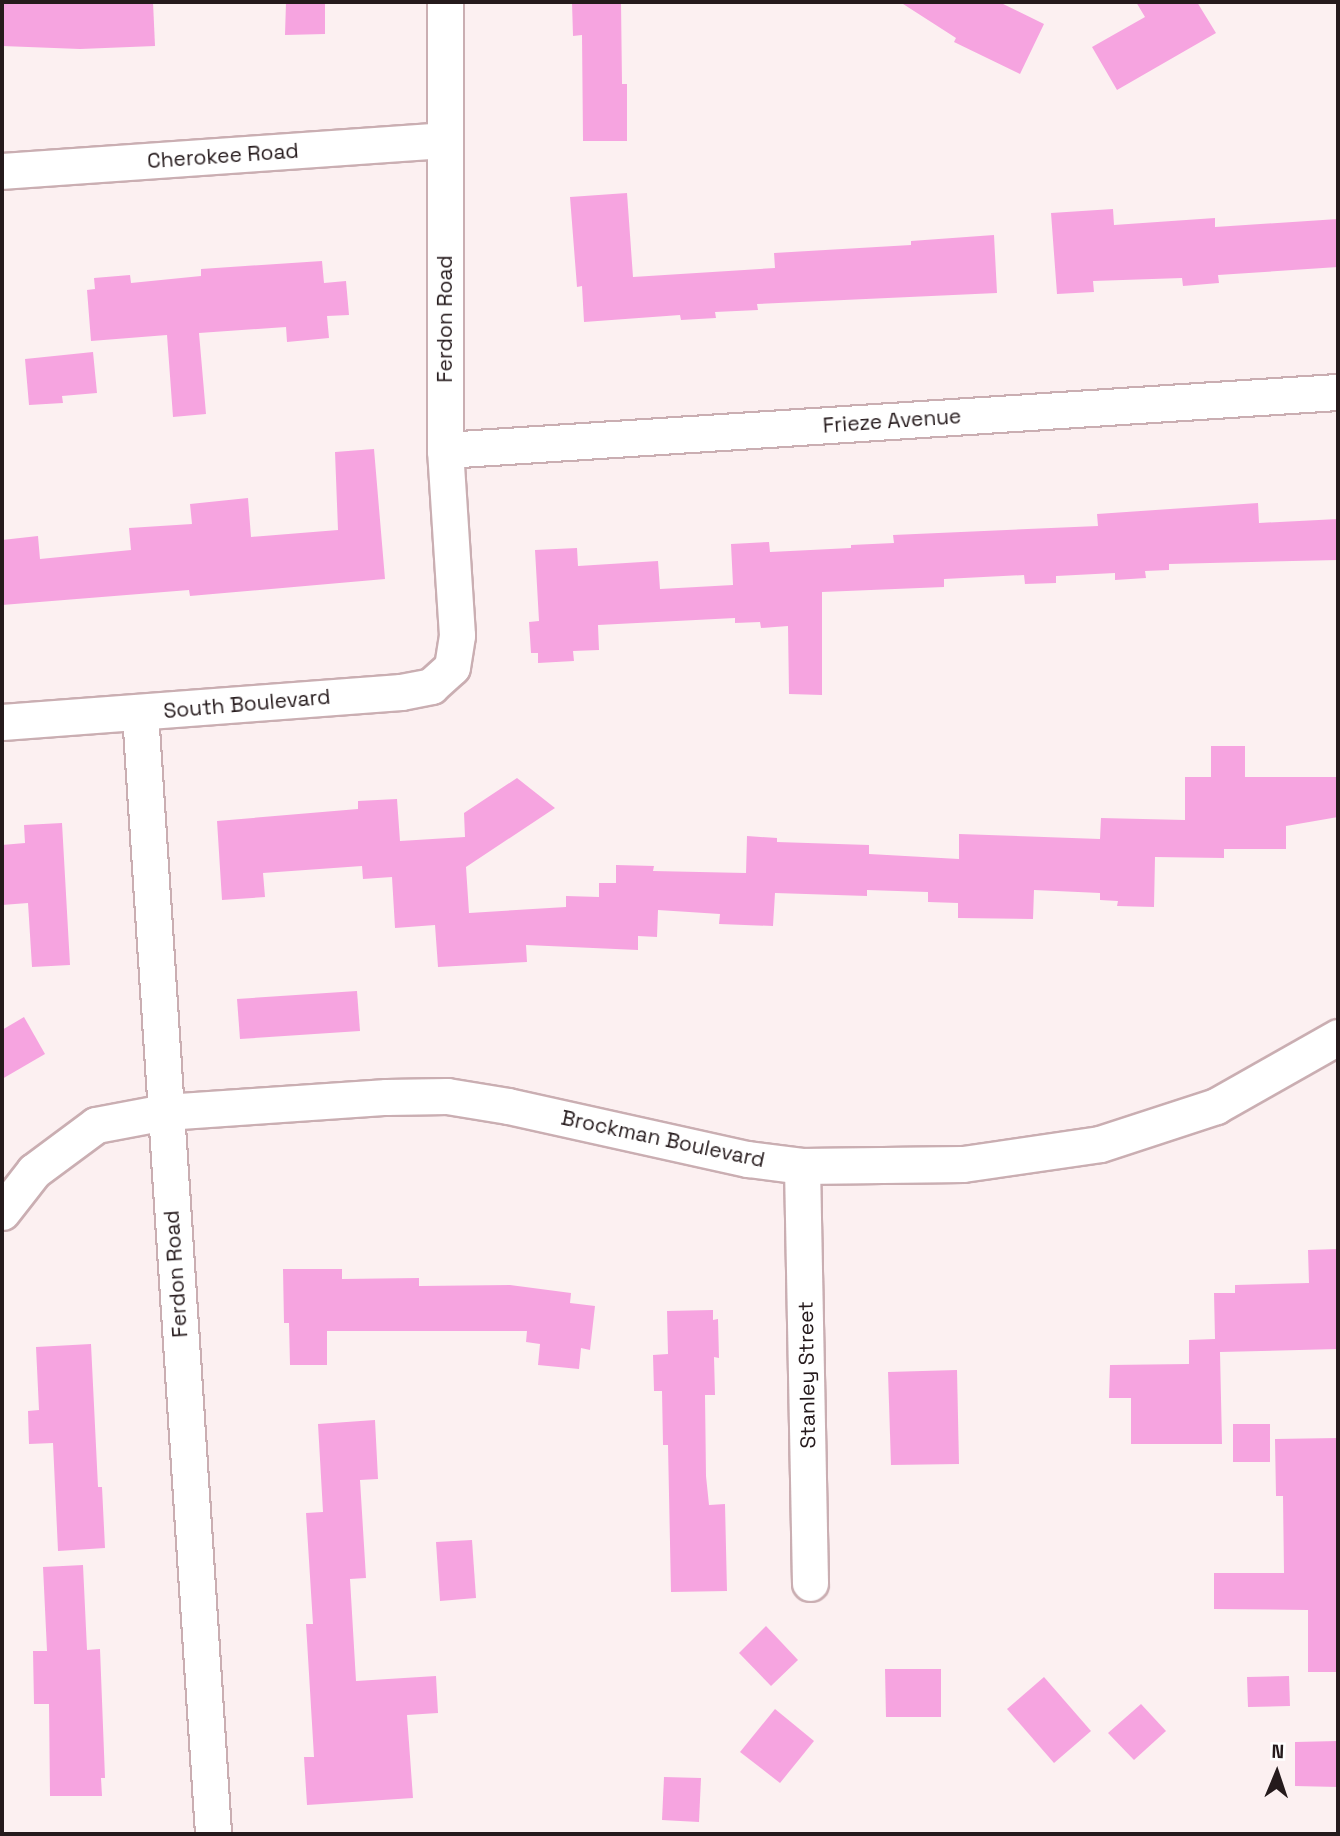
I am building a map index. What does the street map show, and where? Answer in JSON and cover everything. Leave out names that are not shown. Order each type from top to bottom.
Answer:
[{"type":"street","name":"Ferdon Road","points":[[445,2],[445,450],[457,635]]},
{"type":"street","name":"Cherokee Road","points":[[2,171],[444,140]]},
{"type":"street","name":"Frieze Avenue","points":[[445,450],[1338,392]]},
{"type":"street","name":"South Boulevard","points":[[2,722],[401,692],[431,686],[452,667],[457,635]]},
{"type":"street","name":"Ferdon Road","points":[[140,713],[213,1834]]},
{"type":"street","name":"Brockman Boulevard","points":[[2,1212],[34,1171],[96,1125],[165,1112],[386,1097],[447,1096],[508,1106],[748,1159],[802,1166],[964,1164],[1100,1144],[1216,1106],[1338,1038]]},
{"type":"street","name":"Stanley Street","points":[[802,1166],[810,1583]]},
{"type":"building","points":[[2,2],[153,2],[155,46],[80,49],[2,46]]},
{"type":"building","points":[[286,2],[325,2],[325,34],[285,35]]},
{"type":"building","points":[[572,2],[621,2],[622,84],[627,84],[627,141],[583,141],[582,35],[573,36]]},
{"type":"building","points":[[900,2],[999,2],[1044,24],[1020,74],[954,42],[956,38]]},
{"type":"building","points":[[1136,2],[1197,2],[1216,33],[1117,90],[1092,47],[1145,17]]},
{"type":"building","points":[[627,193],[633,277],[775,268],[774,253],[911,245],[911,241],[994,235],[997,293],[757,304],[758,310],[715,312],[716,318],[681,320],[680,315],[584,322],[582,286],[577,287],[570,197]]},
{"type":"building","points":[[1113,209],[1114,225],[1215,218],[1215,227],[1338,219],[1338,267],[1218,275],[1219,283],[1183,286],[1182,278],[1093,281],[1094,292],[1057,294],[1051,213]]},
{"type":"building","points":[[322,261],[324,283],[346,281],[349,315],[327,316],[329,338],[287,342],[286,327],[199,333],[206,414],[173,417],[167,335],[91,341],[87,290],[95,289],[94,278],[130,275],[131,283],[201,276],[201,269]]},
{"type":"building","points":[[93,352],[97,393],[62,396],[63,403],[29,405],[25,359]]},
{"type":"building","points":[[374,449],[385,579],[190,596],[189,590],[2,605],[2,540],[38,536],[40,559],[131,550],[129,528],[192,524],[190,504],[248,498],[251,537],[338,530],[335,452]]},
{"type":"building","points":[[1258,503],[1259,523],[1338,519],[1338,560],[1169,564],[1169,570],[1145,571],[1146,578],[1115,580],[1115,573],[1056,576],[1056,583],[1025,584],[1024,575],[944,579],[944,587],[822,592],[822,695],[789,694],[788,626],[761,628],[760,622],[735,623],[735,618],[598,625],[599,650],[573,651],[574,661],[538,663],[538,653],[531,653],[529,622],[539,621],[535,550],[577,548],[578,566],[658,561],[660,589],[733,585],[731,544],[769,542],[770,552],[851,548],[851,545],[894,543],[893,535],[1098,526],[1097,514]]},
{"type":"building","points":[[1211,746],[1245,746],[1245,777],[1338,777],[1338,817],[1286,826],[1286,849],[1224,849],[1224,858],[1155,857],[1154,907],[1117,906],[1118,901],[1100,900],[1100,893],[1034,890],[1033,919],[958,918],[958,903],[928,902],[928,892],[867,890],[867,896],[775,893],[773,926],[719,924],[720,914],[658,910],[657,937],[638,936],[638,950],[526,945],[527,962],[438,967],[435,925],[395,928],[392,877],[363,879],[362,866],[263,873],[265,897],[222,900],[217,821],[358,809],[358,801],[397,799],[400,841],[465,837],[464,813],[517,778],[555,808],[466,867],[469,913],[566,907],[566,896],[599,897],[599,883],[616,883],[616,865],[654,866],[653,871],[746,873],[747,836],[777,838],[777,842],[869,845],[869,854],[959,859],[959,834],[1100,839],[1101,818],[1185,820],[1185,777],[1211,777]]},
{"type":"building","points":[[62,823],[70,965],[32,967],[28,903],[2,905],[2,845],[25,843],[24,825]]},
{"type":"building","points":[[357,991],[360,1031],[240,1039],[237,999]]},
{"type":"building","points":[[24,1017],[45,1054],[2,1079],[2,1030]]},
{"type":"building","points":[[1338,1249],[1338,1349],[1220,1352],[1222,1444],[1131,1444],[1131,1398],[1109,1398],[1110,1365],[1189,1364],[1189,1340],[1215,1339],[1214,1293],[1235,1293],[1235,1285],[1309,1283],[1308,1250]]},
{"type":"building","points":[[283,1269],[342,1269],[342,1279],[419,1278],[419,1286],[510,1285],[571,1293],[570,1303],[595,1306],[590,1350],[581,1348],[579,1369],[538,1365],[540,1344],[526,1342],[527,1331],[327,1331],[327,1365],[290,1365],[289,1323],[284,1323]]},
{"type":"building","points":[[713,1310],[713,1320],[718,1319],[719,1358],[714,1357],[715,1395],[705,1395],[706,1476],[709,1505],[725,1504],[727,1591],[671,1592],[668,1445],[663,1445],[662,1391],[654,1391],[653,1355],[668,1354],[667,1311]]},
{"type":"building","points":[[91,1344],[98,1487],[102,1487],[105,1548],[58,1551],[53,1443],[29,1444],[28,1411],[39,1410],[36,1347]]},
{"type":"building","points":[[957,1370],[959,1464],[891,1465],[888,1372]]},
{"type":"building","points":[[375,1420],[378,1479],[360,1480],[366,1578],[350,1579],[356,1681],[436,1676],[438,1713],[407,1715],[413,1798],[307,1805],[304,1757],[314,1757],[306,1624],[313,1624],[306,1513],[323,1512],[318,1424]]},
{"type":"building","points":[[1233,1424],[1270,1424],[1270,1462],[1233,1462]]},
{"type":"building","points":[[1338,1438],[1338,1672],[1308,1672],[1308,1610],[1214,1609],[1214,1573],[1284,1573],[1283,1496],[1276,1496],[1275,1439]]},
{"type":"building","points":[[472,1540],[476,1598],[440,1601],[436,1542]]},
{"type":"building","points":[[83,1565],[87,1650],[100,1649],[105,1778],[101,1778],[102,1796],[50,1796],[49,1704],[34,1704],[33,1651],[47,1651],[43,1567]]},
{"type":"building","points":[[766,1626],[798,1660],[771,1686],[739,1653]]},
{"type":"building","points":[[885,1669],[941,1669],[941,1717],[886,1717]]},
{"type":"building","points":[[1289,1676],[1290,1706],[1248,1707],[1247,1677]]},
{"type":"building","points":[[1044,1677],[1091,1731],[1054,1763],[1007,1709]]},
{"type":"building","points":[[1141,1704],[1166,1731],[1134,1760],[1108,1733]]},
{"type":"building","points":[[775,1709],[814,1741],[780,1783],[740,1752]]},
{"type":"building","points":[[1338,1741],[1338,1787],[1295,1786],[1295,1742]]},
{"type":"building","points":[[664,1777],[701,1778],[699,1822],[662,1820]]}]
